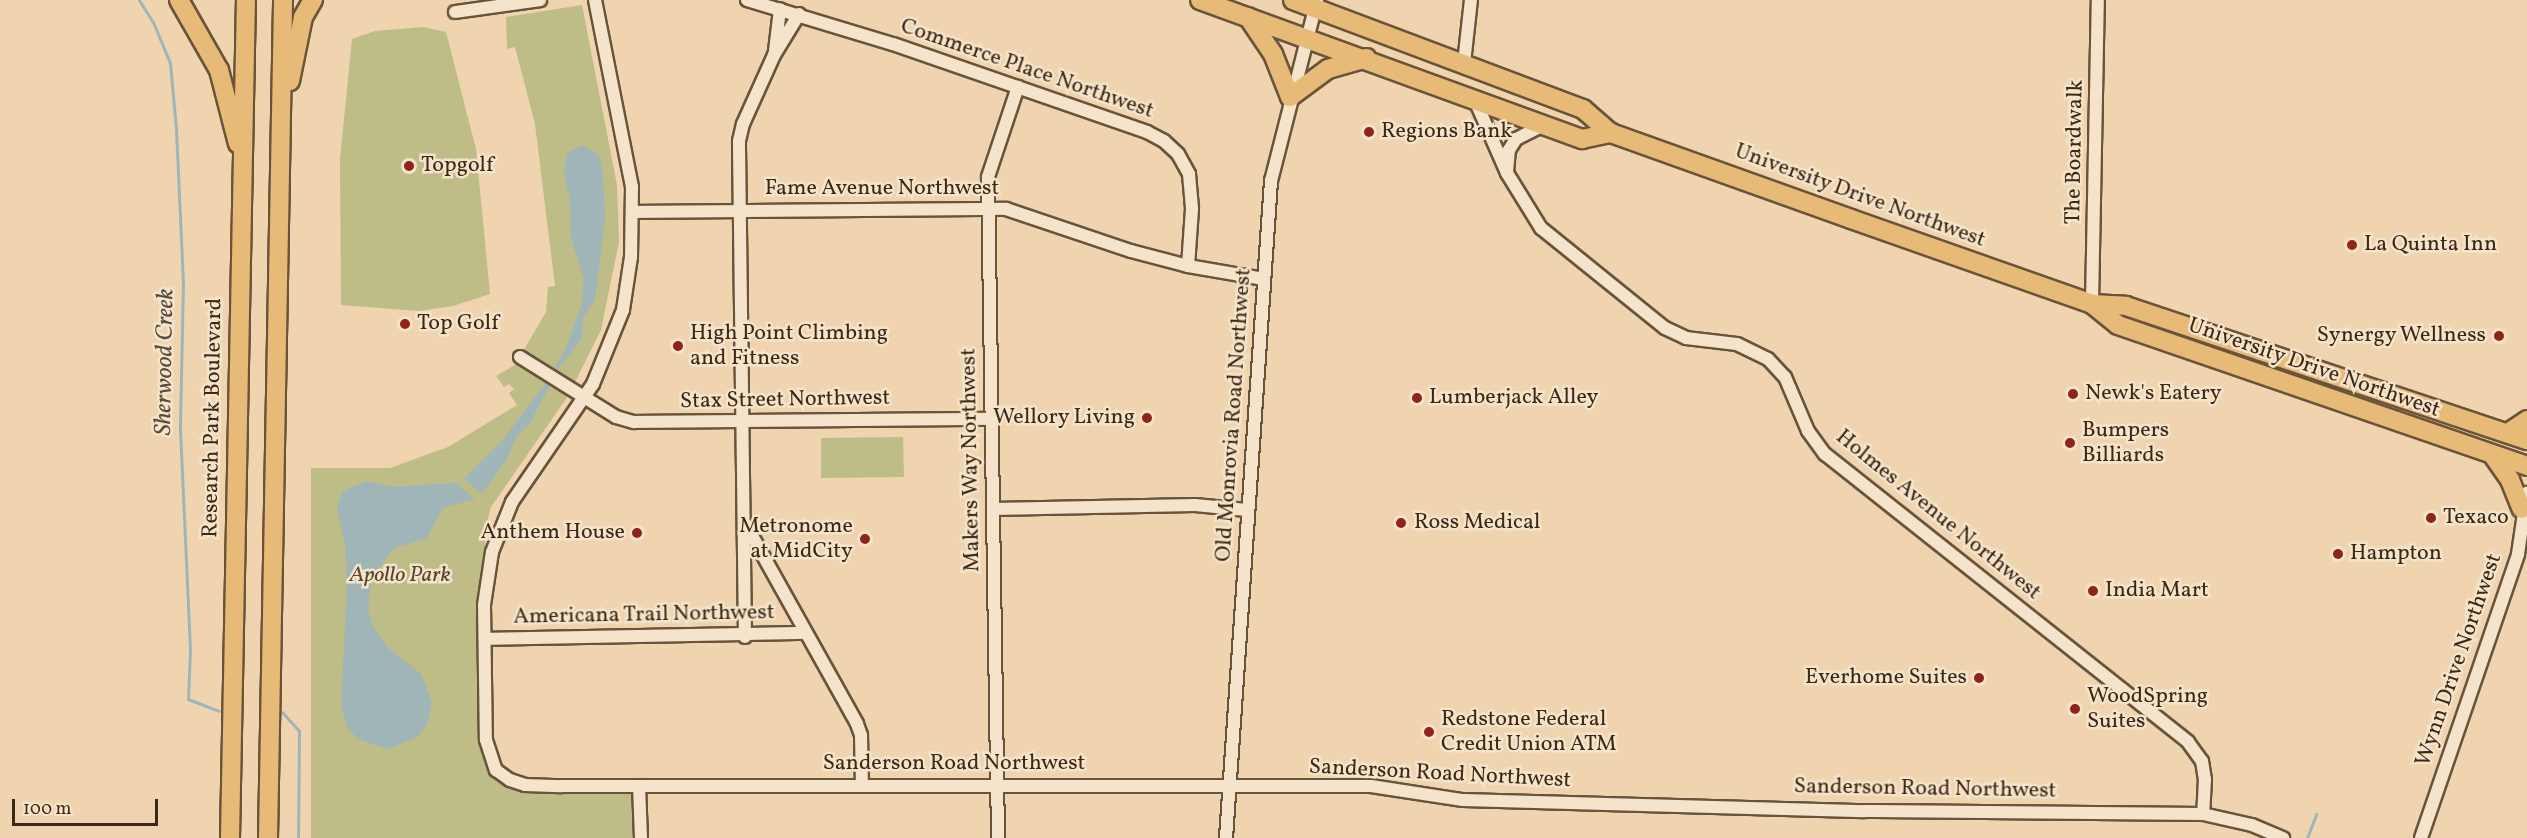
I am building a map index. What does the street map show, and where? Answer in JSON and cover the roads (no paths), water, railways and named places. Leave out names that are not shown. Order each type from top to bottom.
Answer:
[{"type":"highway","points":[[179,0],[219,70],[244,167]]},
{"type":"highway","name":"Research Park Boulevard","points":[[230,838],[246,0]]},
{"type":"highway","points":[[268,838],[283,0]]},
{"type":"highway","points":[[280,130],[303,17],[313,0]]},
{"type":"highway","points":[[1200,0],[1366,58],[1582,139],[1611,133]]},
{"type":"highway","name":"University Drive Northwest","points":[[1293,0],[1317,4],[1583,110],[1611,133],[2092,304],[2126,306],[2527,440]]},
{"type":"highway","points":[[1248,17],[1273,54],[1290,97],[1328,69],[1366,58]]},
{"type":"highway","name":"University Drive Northwest","points":[[2092,304],[2118,325],[2527,466]]},
{"type":"highway","points":[[2508,433],[2527,420]]},
{"type":"highway","points":[[2492,454],[2525,501]]},
{"type":"street","points":[[455,12],[540,0]]},
{"type":"street","name":"Sanderson Road Northwest","points":[[595,0],[634,212],[623,310],[585,398],[526,480],[505,518],[488,570],[485,639],[486,740],[496,770],[525,785],[1371,786],[1471,800],[1865,811],[2203,814]]},
{"type":"street","name":"Commerce Place Northwest","points":[[747,0],[786,6],[799,14],[1147,132],[1178,154],[1189,174],[1192,196],[1188,266]]},
{"type":"street","points":[[1464,63],[1471,0]]},
{"type":"street","name":"The Boardwalk","points":[[2092,304],[2098,0]]},
{"type":"street","name":"Old Monrovia Road Northwest","points":[[1226,838],[1271,181],[1290,97],[1317,4]]},
{"type":"street","points":[[774,55],[786,6]]},
{"type":"street","points":[[745,637],[745,421],[740,133],[774,55],[799,14]]},
{"type":"street","name":"Makers Way Northwest","points":[[998,838],[988,177],[1018,87]]},
{"type":"street","name":"Holmes Avenue Northwest","points":[[1475,100],[1507,173],[1541,228],[1665,328],[1686,338],[1737,344],[1768,359],[1785,376],[1808,431],[1825,454],[2188,742],[2202,761],[2205,779],[2203,814]]},
{"type":"street","points":[[1507,173],[1509,150],[1516,139],[1545,125]]},
{"type":"street","name":"Fame Avenue Northwest","points":[[634,212],[1006,209],[1188,266],[1264,279]]},
{"type":"street","name":"Stax Street Northwest","points":[[520,357],[616,417],[634,422],[991,419]]},
{"type":"street","name":"Wynn Drive Northwest","points":[[2421,838],[2518,554],[2525,501]]},
{"type":"street","points":[[993,509],[1195,505],[1247,510]]},
{"type":"street","points":[[745,524],[857,724],[861,735],[862,785]]},
{"type":"street","points":[[2518,554],[2527,539]]},
{"type":"street","name":"Americana Trail Northwest","points":[[485,639],[745,637],[805,633]]},
{"type":"street","points":[[639,786],[641,838]]},
{"type":"street","points":[[2203,814],[2252,825],[2283,838]]},
{"type":"waterway","name":"Sherwood Creek","points":[[139,0],[153,22],[170,63],[176,129],[183,282],[180,429],[190,650],[188,699],[219,711]]},
{"type":"waterway","name":"Sherwood Creek","points":[[282,712],[299,731],[298,838]]},
{"type":"waterway","points":[[2307,838],[2316,814]]},
{"type":"place","name":"Regions Bank","points":[[1369,132]]},
{"type":"place","name":"Topgolf","points":[[409,166]]},
{"type":"place","name":"La Quinta Inn","points":[[2352,245]]},
{"type":"place","name":"Top Golf","points":[[405,324]]},
{"type":"place","name":"Synergy Wellness","points":[[2499,336]]},
{"type":"place","name":"High Point Climbing and Fitness","points":[[678,346]]},
{"type":"place","name":"Newk's Eatery","points":[[2073,394]]},
{"type":"place","name":"Lumberjack Alley","points":[[1417,398]]},
{"type":"place","name":"Wellory Living","points":[[1147,418]]},
{"type":"place","name":"Bumpers Billiards","points":[[2070,443]]},
{"type":"place","name":"Texaco","points":[[2431,518]]},
{"type":"place","name":"Ross Medical","points":[[1401,523]]},
{"type":"place","name":"Anthem House","points":[[637,533]]},
{"type":"place","name":"Metronome at MidCity","points":[[865,539]]},
{"type":"place","name":"Hampton","points":[[2338,554]]},
{"type":"place","name":"India Mart","points":[[2093,591]]},
{"type":"place","name":"Everhome Suites","points":[[1979,678]]},
{"type":"place","name":"WoodSpring Suites","points":[[2075,709]]},
{"type":"place","name":"Redstone Federal Credit Union ATM","points":[[1429,732]]},
{"type":"park label","name":"Apollo Park","points":[[400,576]]}]
